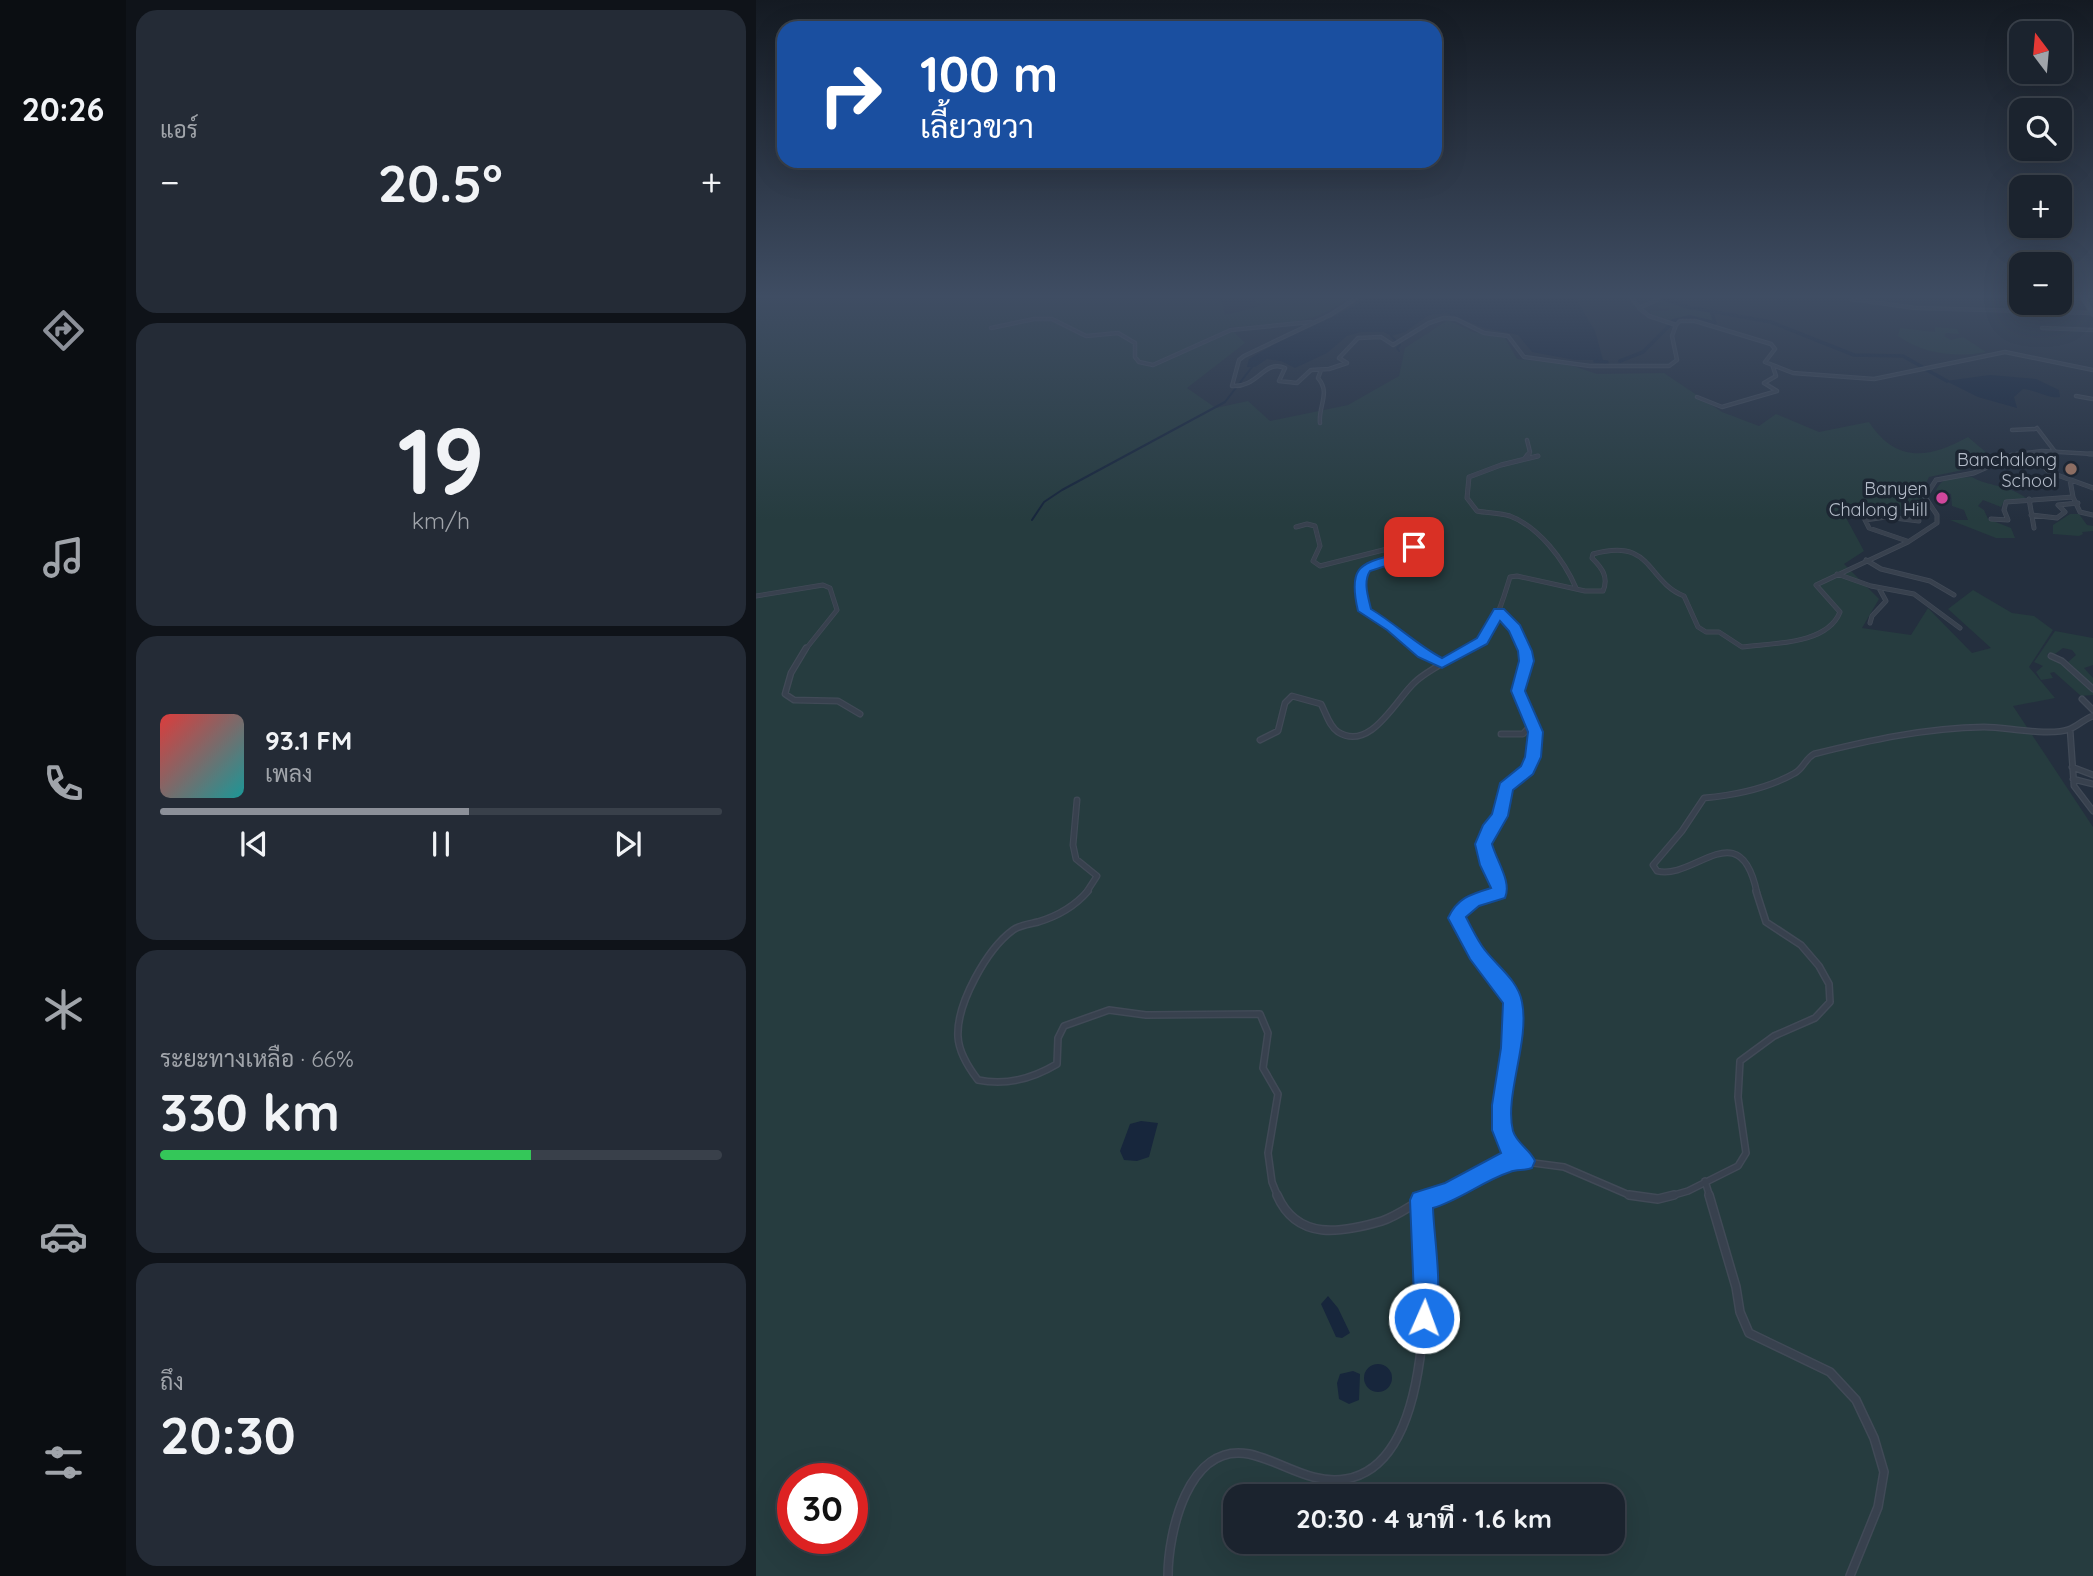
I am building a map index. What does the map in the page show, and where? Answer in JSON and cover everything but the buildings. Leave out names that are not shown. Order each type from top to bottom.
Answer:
[{"type":"street","points":[[1235,373],[1232,384],[1234,387],[1248,385],[1265,373]]},
{"type":"street","points":[[1284,373],[1279,381],[1291,384],[1301,382],[1309,373]]},
{"type":"street","points":[[1320,373],[1318,378],[1324,384],[1325,399],[1318,416],[1320,423]]},
{"type":"street","points":[[1698,397],[1722,407],[1777,391],[1764,383],[1776,376],[1775,373]]},
{"type":"street","points":[[1792,373],[1874,379],[1903,373]]},
{"type":"street","points":[[2076,396],[2093,399]]},
{"type":"street","points":[[2012,430],[2036,429],[2056,453]]},
{"type":"street","points":[[1521,460],[1530,452],[1527,440]]},
{"type":"street","points":[[1260,740],[1278,731],[1282,706],[1288,697],[1294,696],[1321,704],[1339,734],[1361,735],[1379,724],[1419,678],[1482,641],[1499,612],[1510,577],[1517,576],[1603,592],[1607,585],[1606,572],[1592,558],[1593,554],[1630,550],[1658,573],[1667,589],[1684,596],[1698,627],[1706,632],[1719,632],[1742,647],[1811,637],[1836,622],[1840,612],[1816,585],[1908,542],[1937,523],[1937,515],[1925,497],[1929,485],[1935,479],[1967,475],[2026,452],[2093,454]]},
{"type":"street","points":[[2056,453],[2044,467],[2053,475],[2085,482],[2093,488]]},
{"type":"street","points":[[1538,456],[1469,477],[1467,498],[1477,511],[1509,516],[1528,526],[1550,547],[1570,574],[1576,589]]},
{"type":"street","points":[[2070,480],[2073,498],[2078,503],[2080,512],[2093,515]]},
{"type":"street","points":[[1991,519],[2006,521],[2006,502],[2073,498]]},
{"type":"street","points":[[2029,499],[2034,527]]},
{"type":"street","points":[[2031,515],[2057,518],[2065,512],[2058,505],[2078,503]]},
{"type":"street","points":[[1908,542],[1869,528],[1865,520],[1886,517],[1919,521]]},
{"type":"street","points":[[1296,527],[1307,524],[1317,529],[1315,534],[1320,545],[1313,561],[1320,566],[1403,545],[1414,547],[1412,553],[1366,568],[1361,576],[1361,601],[1365,611],[1372,617],[1392,627],[1410,645],[1442,664]]},
{"type":"street","points":[[1866,560],[1888,571],[1929,580],[1954,595]]},
{"type":"street","points":[[1836,574],[1878,587],[1914,594],[1959,628]]},
{"type":"street","points":[[756,596],[823,584],[830,588],[837,610],[810,642],[783,688],[785,694],[794,700],[838,701],[860,714]]},
{"type":"street","points":[[1870,623],[1872,616],[1886,601],[1878,587]]},
{"type":"street","points":[[1499,612],[1515,629],[1525,651],[1527,661],[1518,691],[1536,732],[1533,757],[1527,769],[1506,788],[1499,816],[1489,830],[1484,844],[1489,865],[1500,884],[1499,892],[1473,901],[1461,909],[1457,918],[1476,953],[1509,992],[1513,1003],[1511,1048],[1502,1105],[1502,1130],[1510,1148],[1524,1161]]},
{"type":"street","points":[[2051,656],[2062,661],[2093,689]]},
{"type":"street","points":[[2082,699],[2093,710]]},
{"type":"street","points":[[1077,800],[1073,845],[1076,859],[1097,876],[1083,898],[1059,914],[1014,928],[981,965],[964,1004],[958,1033],[963,1059],[978,1080],[999,1084],[1035,1077],[1058,1064],[1058,1038],[1063,1026],[1109,1010],[1146,1015],[1260,1014],[1268,1023],[1263,1068],[1278,1094],[1268,1153],[1272,1182],[1282,1206],[1301,1227],[1329,1231],[1384,1221],[1421,1200],[1448,1192],[1511,1160],[1564,1167],[1629,1195],[1649,1200],[1688,1191],[1738,1166],[1746,1153],[1737,1105],[1736,1080],[1740,1062],[1774,1036],[1815,1017],[1827,1008],[1831,999],[1830,986],[1800,944],[1767,924],[1762,915],[1752,869],[1735,855],[1706,855],[1672,873],[1657,871],[1653,865],[1685,827],[1698,804],[1704,798],[1738,795],[1798,772],[1807,758],[1814,754],[1886,736],[1984,727],[2052,731],[2070,729],[2083,719],[2093,716]]},
{"type":"street","points":[[1501,734],[1523,734],[1533,723]]},
{"type":"street","points":[[2070,729],[2073,737],[2072,779],[2079,796],[2093,811]]},
{"type":"street","points":[[2072,766],[2093,775]]},
{"type":"street","points":[[2072,779],[2093,784]]},
{"type":"street","points":[[1705,1181],[1736,1287],[1740,1312],[1749,1333],[1830,1372],[1856,1401],[1874,1438],[1884,1472],[1880,1496],[1850,1576]]},
{"type":"street","points":[[1168,1576],[1172,1528],[1181,1501],[1200,1471],[1222,1454],[1240,1452],[1312,1477],[1345,1480],[1369,1472],[1393,1444],[1409,1412],[1421,1363],[1426,1296],[1421,1200]]},
{"type":"green space","points":[[756,373],[1207,373],[1187,388],[1216,408],[1248,401],[1270,421],[1348,405],[1399,376],[1400,373],[1664,373],[1722,412],[1759,426],[1776,414],[1819,432],[1869,422],[1890,445],[1914,453],[1939,450],[1968,437],[1994,459],[1963,470],[1929,477],[1920,495],[1928,507],[1918,511],[1847,505],[1844,514],[1864,551],[1844,564],[1879,599],[1862,628],[1911,635],[1928,608],[1972,653],[1991,648],[1948,609],[1973,590],[2012,613],[2034,616],[2053,630],[2029,667],[2055,698],[2013,706],[2093,827],[2093,1576],[756,1576]]},
{"type":"green space","points":[[1972,477],[2012,490],[2026,498],[2004,501],[2001,507],[1983,500],[1978,506],[1984,510],[1988,519],[2011,528],[2015,538],[1996,538],[1950,520],[1968,520],[1964,510],[1952,506],[1951,494],[1936,490],[1947,480]]},
{"type":"green space","points":[[2070,514],[2079,514],[2087,525],[2093,526],[2093,531],[2082,532],[2079,536],[2053,534],[2053,525]]},
{"type":"green space","points":[[2055,631],[2093,638],[2093,665],[2084,668],[2093,678],[2093,686],[2068,662],[2076,655],[2072,650],[2063,648],[2055,654],[2048,653],[2047,656],[2062,663],[2093,691],[2093,695],[2081,696],[2054,672],[2050,673],[2053,678],[2041,680],[2036,672],[2043,666],[2034,662]]},
{"type":"water","points":[[1990,375],[2036,379],[2059,390],[2060,397],[2023,389],[2014,397],[2017,408],[1978,397],[1946,381]]},
{"type":"water","points":[[1141,1121],[1158,1123],[1149,1157],[1137,1161],[1124,1160],[1120,1151],[1130,1124]]},
{"type":"water","points":[[1328,1296],[1338,1308],[1350,1333],[1342,1338],[1336,1337],[1321,1304]]},
{"type":"water","points":[[1378,1364],[1388,1368],[1392,1378],[1388,1388],[1378,1392],[1368,1388],[1364,1378],[1368,1368]]},
{"type":"water","points":[[1353,1371],[1360,1374],[1359,1400],[1349,1404],[1339,1399],[1337,1383],[1340,1374]]},
{"type":"waterway","points":[[1032,520],[1044,502],[1062,490],[1225,402],[1248,373]]},
{"type":"waterway","points":[[1932,373],[1947,381]]},
{"type":"place","name":"Banchalong School","points":[[2071,469]]},
{"type":"place","name":"Banyen Chalong Hill","points":[[1942,498]]},
{"type":"route","points":[[1414,547],[1415,550],[1406,556],[1380,561],[1366,568],[1361,576],[1360,591],[1365,611],[1392,627],[1423,654],[1442,664],[1482,641],[1499,612],[1515,629],[1525,651],[1527,661],[1518,691],[1536,732],[1533,757],[1527,769],[1506,788],[1499,816],[1489,830],[1484,844],[1489,865],[1500,884],[1499,892],[1473,901],[1461,909],[1457,918],[1476,953],[1509,992],[1513,1003],[1511,1048],[1502,1105],[1502,1130],[1510,1148],[1524,1161],[1511,1160],[1448,1192],[1421,1200],[1426,1296],[1424,1318]]}]
